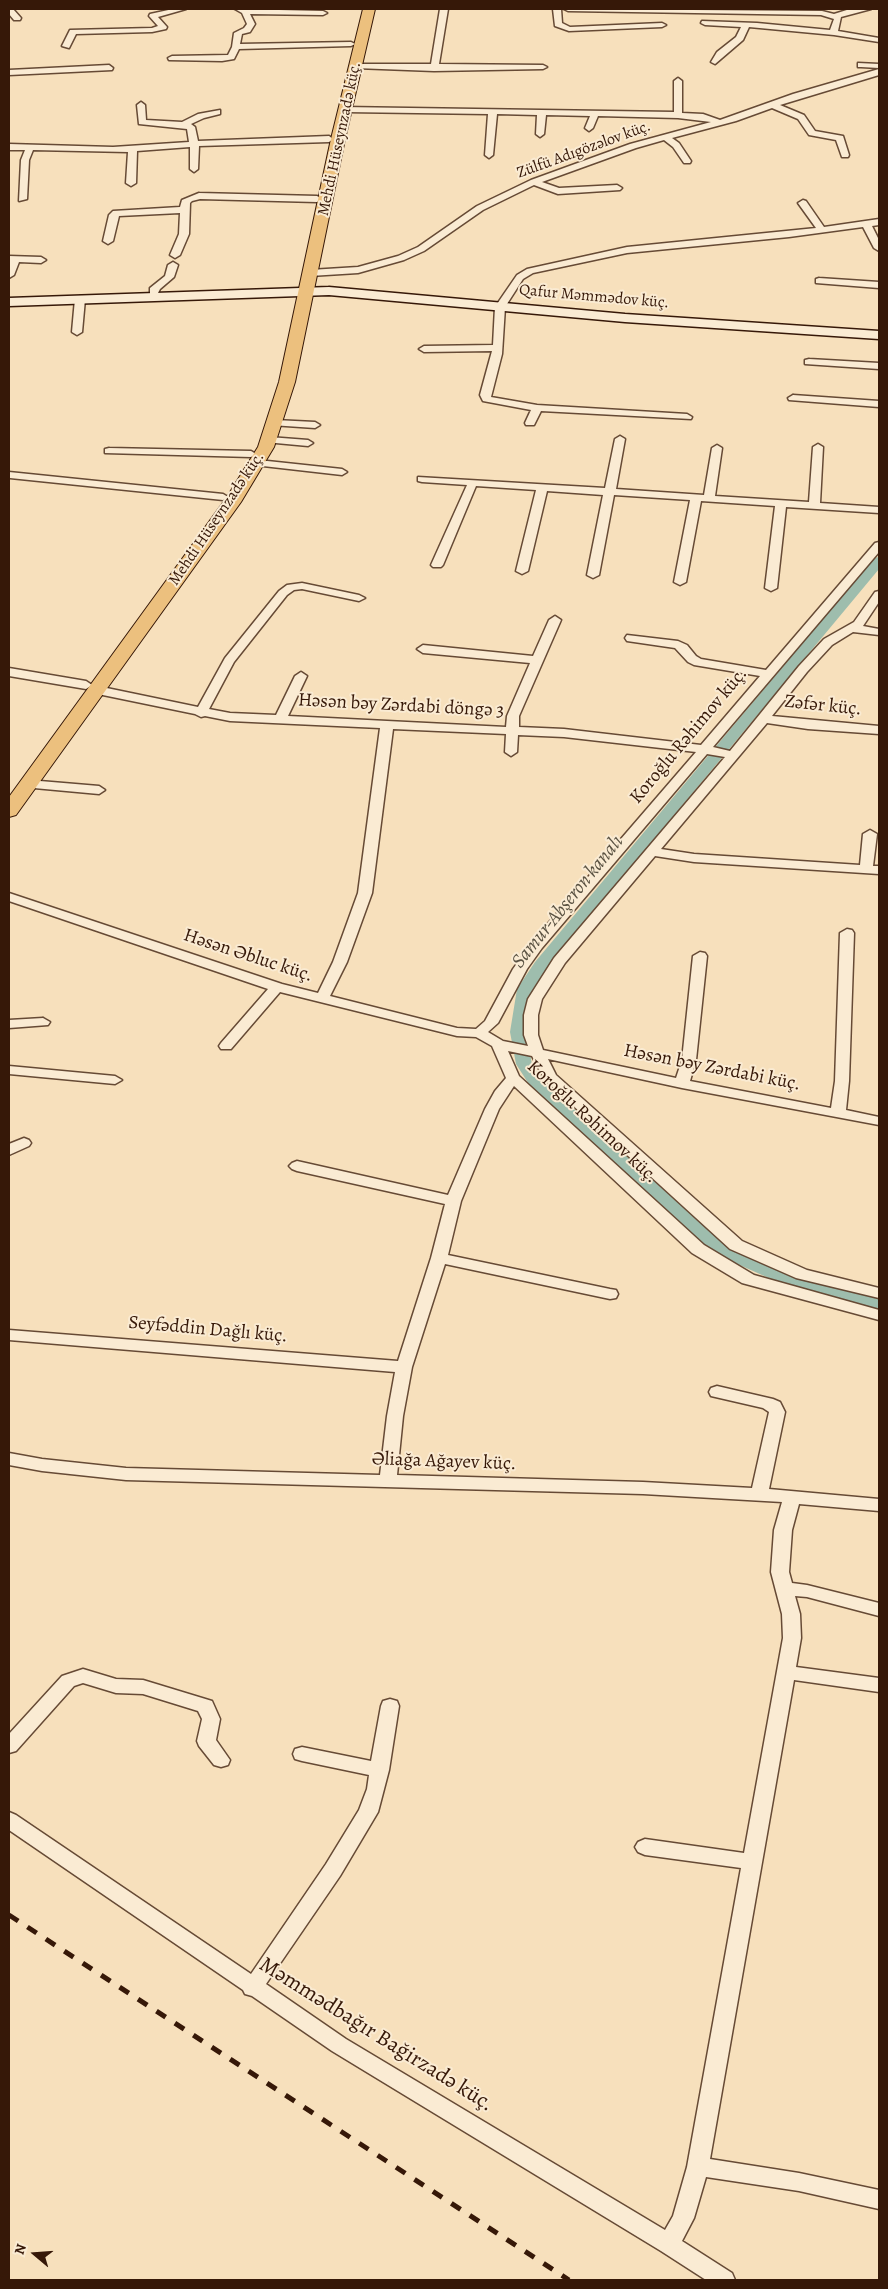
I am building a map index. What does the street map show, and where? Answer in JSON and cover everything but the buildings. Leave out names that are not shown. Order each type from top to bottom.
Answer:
[{"type":"main road","name":"Mehdi Hüseynzadə küç.","points":[[9,811],[91,688],[223,497],[269,440],[287,382],[317,199],[329,139],[360,9]]},
{"type":"main road","name":"Mehdi Hüseynzadə küç.","points":[[9,790],[91,688],[254,458],[302,291],[310,273],[368,9]]},
{"type":"street","points":[[9,9],[17,18]]},
{"type":"street","points":[[66,46],[74,32],[163,28],[153,16],[182,9]]},
{"type":"street","points":[[434,68],[444,9]]},
{"type":"street","points":[[557,9],[558,24],[569,29],[662,24]]},
{"type":"street","points":[[568,9],[812,13],[836,16],[854,10],[868,9]]},
{"type":"street","points":[[242,11],[323,13]]},
{"type":"street","points":[[172,58],[222,59],[231,57],[236,47],[238,33],[247,30],[252,24],[242,11]]},
{"type":"street","points":[[835,33],[838,21],[836,16]]},
{"type":"street","points":[[705,23],[835,33],[842,36],[879,40]]},
{"type":"street","points":[[715,62],[720,54],[740,38],[746,25]]},
{"type":"street","points":[[236,47],[351,44]]},
{"type":"street","points":[[871,55],[871,59],[879,62]]},
{"type":"street","points":[[861,65],[879,66]]},
{"type":"street","points":[[355,66],[434,68],[543,67]]},
{"type":"street","points":[[9,72],[69,74],[109,68]]},
{"type":"street","name":"Zülfü Adıgözəlov küç.","points":[[310,273],[332,273],[368,268],[412,253],[480,208],[534,182],[601,157],[665,137],[720,123],[879,72]]},
{"type":"street","points":[[678,81],[678,115]]},
{"type":"street","points":[[142,105],[142,122],[185,124],[201,116],[217,112]]},
{"type":"street","points":[[773,105],[802,117],[812,133],[840,138],[845,155]]},
{"type":"street","points":[[346,109],[678,115],[703,117],[720,123]]},
{"type":"street","points":[[489,155],[493,112]]},
{"type":"street","points":[[540,134],[542,113]]},
{"type":"street","points":[[589,128],[595,114]]},
{"type":"street","points":[[185,124],[190,127],[194,145],[194,169]]},
{"type":"street","points":[[665,137],[676,145],[687,161]]},
{"type":"street","points":[[9,147],[133,150],[194,145],[329,139]]},
{"type":"street","points":[[22,199],[25,160],[30,148]]},
{"type":"street","points":[[131,183],[133,150]]},
{"type":"street","points":[[534,182],[558,191],[617,188]]},
{"type":"street","points":[[154,295],[155,288],[169,277],[184,234],[185,202],[189,198],[199,196],[317,199]]},
{"type":"street","points":[[803,203],[822,230]]},
{"type":"street","points":[[108,242],[116,213],[185,210]]},
{"type":"street","points":[[687,417],[537,408],[487,399],[485,395],[497,348],[500,307],[520,277],[530,270],[646,248],[822,230],[879,222]]},
{"type":"street","points":[[866,224],[879,248]]},
{"type":"street","points":[[9,275],[12,259],[41,260]]},
{"type":"street","points":[[329,291],[332,273]]},
{"type":"street","points":[[819,281],[879,285]]},
{"type":"street","name":"Qafur Məmmədov küç.","points":[[9,302],[154,295],[329,291],[625,318],[879,336]]},
{"type":"street","points":[[77,332],[80,299]]},
{"type":"street","points":[[424,350],[497,348]]},
{"type":"street","points":[[809,362],[879,366]]},
{"type":"street","points":[[792,398],[879,404]]},
{"type":"street","points":[[879,398],[877,410],[879,412]]},
{"type":"street","points":[[530,423],[537,408]]},
{"type":"street","points":[[275,423],[315,425]]},
{"type":"street","points":[[593,575],[620,439]]},
{"type":"street","points":[[269,440],[308,443]]},
{"type":"street","points":[[814,505],[818,447]]},
{"type":"street","points":[[709,499],[717,448]]},
{"type":"street","points":[[109,451],[254,458],[342,472]]},
{"type":"street","points":[[10,476],[223,497]]},
{"type":"street","points":[[422,479],[879,510]]},
{"type":"street","points":[[437,565],[471,487]]},
{"type":"street","points":[[522,570],[542,487]]},
{"type":"street","points":[[680,582],[696,498]]},
{"type":"street","points":[[771,588],[781,503]]},
{"type":"street","name":"Koroğlu Rəhimov küç.","points":[[480,1033],[491,1023],[520,969],[537,944],[879,545]]},
{"type":"street","points":[[201,713],[229,661],[283,593],[291,587],[302,586],[359,598]]},
{"type":"street","name":"Koroğlu Rəhimov küç.","points":[[879,594],[861,620],[852,628],[828,642],[803,669],[764,719],[558,961],[536,999],[530,1014],[531,1035],[537,1052],[550,1077],[566,1094],[736,1245],[802,1274],[879,1293]]},
{"type":"street","points":[[511,752],[513,716],[555,620]]},
{"type":"street","points":[[852,628],[879,632]]},
{"type":"street","points":[[631,638],[678,645],[692,659],[698,662],[768,674]]},
{"type":"street","points":[[423,649],[538,660]]},
{"type":"street","name":"Həsən bəy Zərdabi döngə 3","points":[[9,672],[137,697],[201,713],[230,718],[280,718],[564,733],[705,748],[733,755]]},
{"type":"street","points":[[280,718],[301,676]]},
{"type":"street","name":"Zəfər küç.","points":[[764,719],[808,725],[879,730]]},
{"type":"street","points":[[322,999],[340,962],[365,893],[387,724]]},
{"type":"street","points":[[28,784],[99,790]]},
{"type":"street","points":[[652,852],[694,858],[872,869],[870,834]]},
{"type":"street","name":"Həsən Əbluc küç.","points":[[9,897],[277,987],[457,1032],[480,1033]]},
{"type":"street","points":[[838,1113],[842,1081],[848,934]]},
{"type":"street","points":[[682,1084],[689,1060],[700,956]]},
{"type":"street","points":[[226,1046],[277,987]]},
{"type":"street","points":[[9,1024],[43,1022]]},
{"type":"street","points":[[480,1033],[498,1044]]},
{"type":"street","name":"Koroğlu Rəhimov küç.","points":[[498,1044],[513,1078],[698,1249],[748,1279],[879,1315]]},
{"type":"street","name":"Həsən bəy Zərdabi küç.","points":[[498,1044],[682,1084],[879,1121]]},
{"type":"street","points":[[9,1070],[115,1080]]},
{"type":"street","points":[[388,1482],[395,1416],[404,1367],[439,1258],[453,1201],[492,1108],[513,1078]]},
{"type":"street","points":[[9,1150],[24,1143]]},
{"type":"street","points":[[297,1166],[453,1201]]},
{"type":"street","points":[[439,1258],[610,1294]]},
{"type":"street","name":"Seyfəddin Dağlı küç.","points":[[9,1336],[134,1344],[404,1367]]},
{"type":"street","points":[[717,1392],[767,1403],[774,1406],[778,1412],[759,1494]]},
{"type":"street","name":"Əliağa Ağayev küç.","points":[[9,1459],[42,1465],[126,1474],[643,1488],[759,1494],[879,1505]]},
{"type":"street","points":[[669,2244],[683,2218],[698,2167],[792,1638],[791,1614],[780,1572],[783,1530],[792,1497]]},
{"type":"street","points":[[784,1589],[807,1590],[879,1609]]},
{"type":"street","points":[[786,1672],[879,1685]]},
{"type":"street","points":[[9,1746],[68,1680],[83,1676],[116,1686],[143,1687],[205,1706],[211,1719],[206,1741],[220,1760]]},
{"type":"street","points":[[252,1988],[333,1870],[368,1812],[380,1770],[390,1706]]},
{"type":"street","points":[[302,1754],[380,1770]]},
{"type":"street","name":"Məmmədbağır Bağirzadə küç.","points":[[9,1820],[252,1988],[339,2045],[669,2244],[724,2280]]},
{"type":"street","points":[[645,1847],[753,1862]]},
{"type":"street","points":[[698,2167],[799,2182],[879,2200]]},
{"type":"waterway","name":"Samur-Abşeron kanalı","points":[[879,561],[541,965],[525,989],[518,1032],[524,1064],[538,1085],[709,1240],[732,1255],[796,1283],[879,1305]]},
{"type":"railway","points":[[9,1915],[569,2280]]}]
